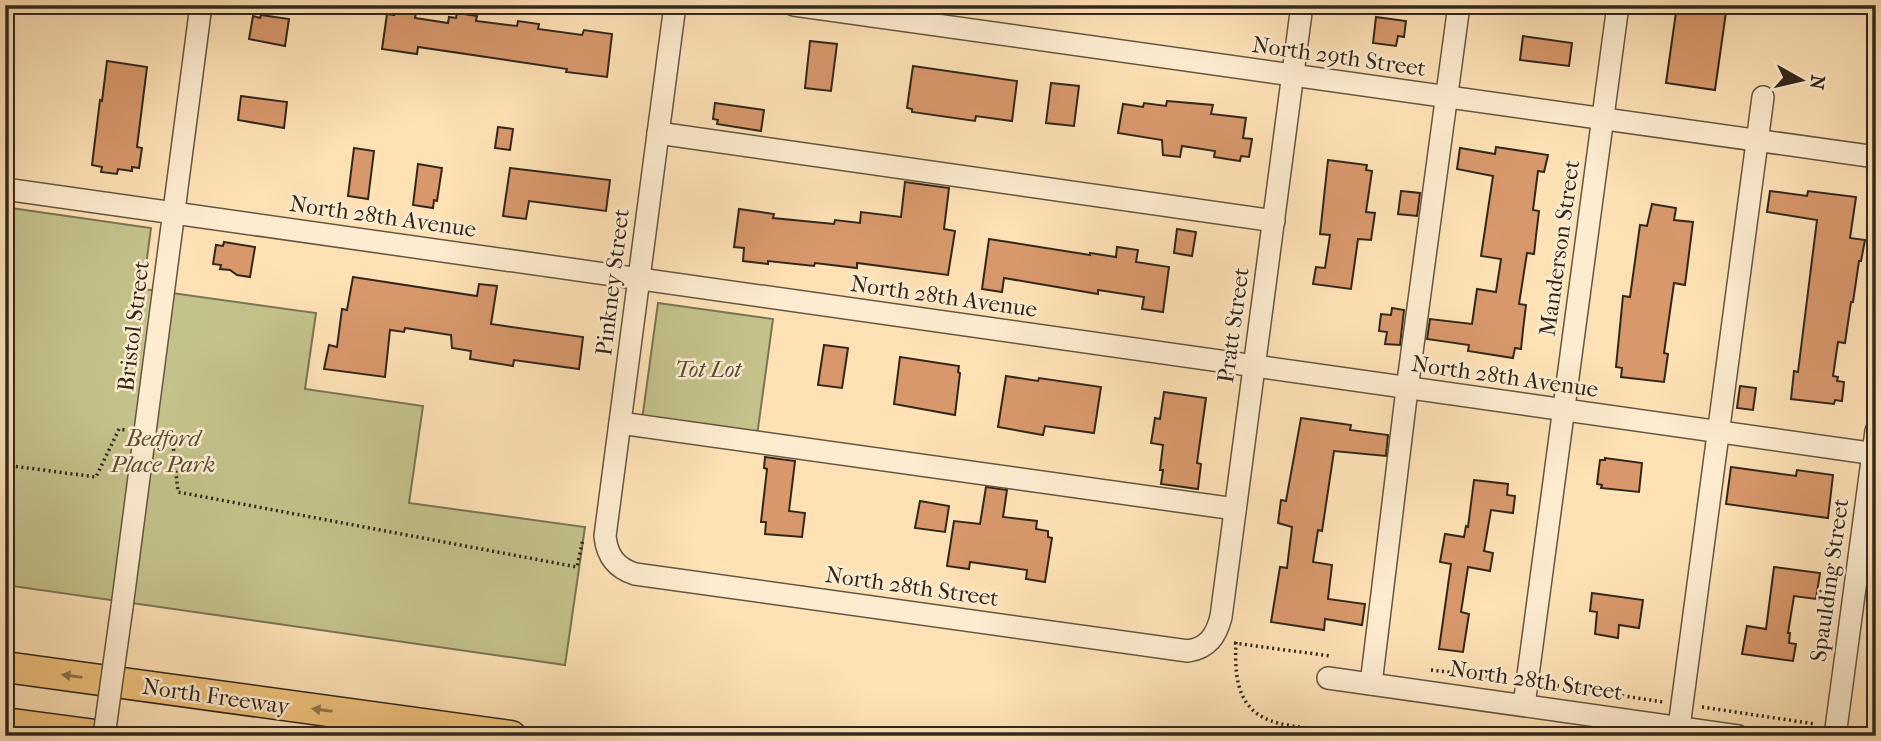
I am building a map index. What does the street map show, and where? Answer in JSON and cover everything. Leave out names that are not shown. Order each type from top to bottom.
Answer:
[{"type":"highway","name":"North Freeway","points":[[5,667],[510,736]]},
{"type":"highway","points":[[5,723],[104,736]]},
{"type":"street","name":"Bristol Street","points":[[104,736],[201,5]]},
{"type":"street","name":"Pinkney Street","points":[[615,563],[608,554],[605,537],[675,5]]},
{"type":"street","name":"North 29th Street","points":[[794,5],[1876,157]]},
{"type":"street","name":"Pratt Street","points":[[1204,647],[1219,626],[1302,5]]},
{"type":"street","points":[[1371,684],[1407,389],[1459,5]]},
{"type":"street","name":"Manderson Street","points":[[1524,705],[1618,5]]},
{"type":"street","points":[[1679,727],[1763,97]]},
{"type":"street","points":[[658,133],[1274,221]]},
{"type":"street","name":"North 28th Avenue","points":[[5,189],[1874,453]]},
{"type":"street","points":[[620,423],[1235,509]]},
{"type":"street","name":"Spaulding Street","points":[[1835,731],[1876,431]]},
{"type":"street","name":"North 28th Street","points":[[615,563],[635,573],[1085,638],[1181,651],[1204,647]]},
{"type":"street","name":"North 28th Street","points":[[1328,678],[1738,736]]},
{"type":"path","points":[[5,465],[96,477],[120,429],[125,430]]},
{"type":"path","points":[[165,435],[172,435],[178,492],[577,567],[583,536]]},
{"type":"path","points":[[1236,643],[1235,669],[1240,693],[1256,714],[1268,721],[1319,729],[1336,736]]},
{"type":"path","points":[[1527,681],[1682,704],[1835,731]]},
{"type":"path","points":[[1376,736],[1401,736]]},
{"type":"green space","name":"Bedford Place Park","points":[[11,208],[151,228],[143,289],[316,313],[305,389],[423,406],[409,503],[585,527],[565,665],[5,585],[5,251]]},
{"type":"green space","name":"Tot Lot","points":[[658,303],[773,319],[757,436],[642,420]]},
{"type":"building","points":[[1677,5],[1727,5],[1715,90],[1666,83]]},
{"type":"building","points":[[394,10],[416,13],[415,18],[448,23],[449,17],[456,18],[457,13],[477,16],[476,21],[517,26],[518,21],[539,24],[538,29],[582,35],[584,30],[612,34],[607,77],[418,47],[417,54],[382,49],[387,14],[394,15]]},
{"type":"building","points":[[261,15],[289,19],[285,46],[249,39],[253,16],[260,18]]},
{"type":"building","points":[[1376,17],[1406,21],[1404,37],[1398,36],[1396,46],[1373,43]]},
{"type":"building","points":[[1523,36],[1572,43],[1569,66],[1520,60]]},
{"type":"building","points":[[810,41],[837,44],[831,91],[805,88]]},
{"type":"building","points":[[107,61],[147,67],[137,147],[142,148],[139,168],[132,167],[132,171],[118,169],[117,174],[101,172],[102,167],[92,165]]},
{"type":"building","points":[[913,66],[1017,81],[1012,121],[976,116],[975,121],[912,112],[912,109],[907,108]]},
{"type":"building","points":[[1051,83],[1079,86],[1074,126],[1046,123]]},
{"type":"building","points":[[241,96],[287,102],[284,128],[238,120]]},
{"type":"building","points":[[1167,101],[1213,105],[1211,114],[1246,118],[1243,138],[1252,139],[1249,157],[1241,156],[1240,161],[1214,157],[1215,151],[1182,146],[1180,157],[1163,155],[1162,140],[1118,133],[1123,104],[1166,106]]},
{"type":"building","points":[[715,103],[764,110],[761,131],[717,124],[718,120],[713,119]]},
{"type":"building","points":[[498,127],[513,129],[510,150],[495,148]]},
{"type":"building","points":[[1496,147],[1548,155],[1544,172],[1538,171],[1533,210],[1539,211],[1534,254],[1527,253],[1519,304],[1526,305],[1521,349],[1515,348],[1513,358],[1468,351],[1469,345],[1427,339],[1430,319],[1472,324],[1477,289],[1496,292],[1501,259],[1481,256],[1493,176],[1457,169],[1460,148],[1495,154]]},
{"type":"building","points":[[354,148],[374,151],[368,199],[348,196]]},
{"type":"building","points":[[1328,160],[1367,165],[1366,170],[1372,171],[1366,212],[1375,213],[1371,240],[1358,239],[1351,289],[1313,284],[1316,267],[1325,268],[1330,235],[1320,234]]},
{"type":"building","points":[[418,164],[442,168],[437,201],[434,200],[433,208],[413,205]]},
{"type":"building","points":[[510,168],[610,180],[606,211],[529,201],[526,219],[503,216]]},
{"type":"building","points":[[905,182],[949,188],[944,229],[955,231],[948,275],[857,263],[857,268],[815,263],[814,266],[743,261],[744,248],[734,247],[739,209],[774,214],[773,218],[834,224],[835,220],[860,223],[861,212],[901,217]]},
{"type":"building","points":[[1401,191],[1420,193],[1417,216],[1398,214]]},
{"type":"building","points":[[1770,191],[1807,196],[1808,191],[1856,197],[1850,238],[1865,240],[1845,343],[1838,342],[1833,376],[1838,377],[1837,381],[1844,382],[1842,401],[1835,400],[1834,404],[1791,399],[1794,371],[1798,372],[1817,220],[1767,212]]},
{"type":"building","points":[[1652,204],[1676,208],[1674,220],[1693,222],[1685,285],[1674,283],[1664,353],[1668,354],[1664,382],[1621,377],[1622,368],[1616,367],[1623,296],[1630,297],[1640,225],[1647,226]]},
{"type":"building","points":[[1177,229],[1196,232],[1192,256],[1174,253]]},
{"type":"building","points":[[989,239],[1116,257],[1117,247],[1138,250],[1136,262],[1169,267],[1163,312],[1142,309],[1144,297],[1098,290],[1098,294],[1004,278],[1002,292],[982,289]]},
{"type":"building","points":[[224,242],[255,247],[250,277],[237,275],[230,270],[220,269],[221,265],[213,264],[216,245],[223,246]]},
{"type":"building","points":[[353,277],[477,296],[479,284],[497,286],[491,324],[583,337],[579,369],[514,360],[513,366],[470,359],[471,351],[452,348],[451,335],[405,328],[404,332],[390,330],[385,377],[324,369],[329,345],[337,347],[342,309],[347,310]]},
{"type":"building","points":[[1392,308],[1404,310],[1400,345],[1385,344],[1387,332],[1379,331],[1381,314],[1391,315]]},
{"type":"building","points":[[824,345],[848,348],[842,388],[818,385]]},
{"type":"building","points":[[900,357],[959,366],[955,415],[894,404]]},
{"type":"building","points":[[1006,376],[1101,387],[1094,433],[1045,426],[1043,435],[998,427]]},
{"type":"building","points":[[1740,386],[1756,388],[1753,410],[1737,408]]},
{"type":"building","points":[[1164,392],[1206,398],[1197,463],[1201,464],[1198,489],[1161,484],[1163,445],[1151,443],[1155,418],[1160,419]]},
{"type":"building","points":[[1301,418],[1351,425],[1350,430],[1388,435],[1386,456],[1334,451],[1322,531],[1318,530],[1313,562],[1332,565],[1328,599],[1365,604],[1362,625],[1325,619],[1324,630],[1271,622],[1280,567],[1287,568],[1292,527],[1278,523],[1281,500],[1286,501]]},
{"type":"building","points":[[765,457],[795,461],[789,511],[805,513],[802,537],[765,534],[766,522],[761,522],[767,469],[764,468]]},
{"type":"building","points":[[1605,458],[1642,463],[1639,492],[1601,488],[1602,485],[1597,484],[1600,460]]},
{"type":"building","points":[[1731,467],[1796,476],[1797,470],[1833,475],[1828,518],[1726,504]]},
{"type":"building","points":[[1474,480],[1508,484],[1507,495],[1515,496],[1513,513],[1491,510],[1484,551],[1493,553],[1490,571],[1468,567],[1461,612],[1469,614],[1463,652],[1439,649],[1451,564],[1440,562],[1445,534],[1464,537],[1466,526],[1468,527]]},
{"type":"building","points":[[986,487],[1007,490],[1003,517],[1037,521],[1036,529],[1048,531],[1048,537],[1052,538],[1045,582],[1026,579],[1027,570],[970,562],[969,569],[947,566],[954,521],[980,524]]},
{"type":"building","points":[[920,501],[949,506],[945,532],[915,528]]},
{"type":"building","points":[[1774,567],[1820,573],[1816,599],[1794,596],[1788,633],[1789,643],[1796,644],[1793,661],[1742,654],[1747,626],[1766,629]]},
{"type":"building","points":[[1592,593],[1643,600],[1639,628],[1619,625],[1618,638],[1595,634],[1597,612],[1590,611]]}]
